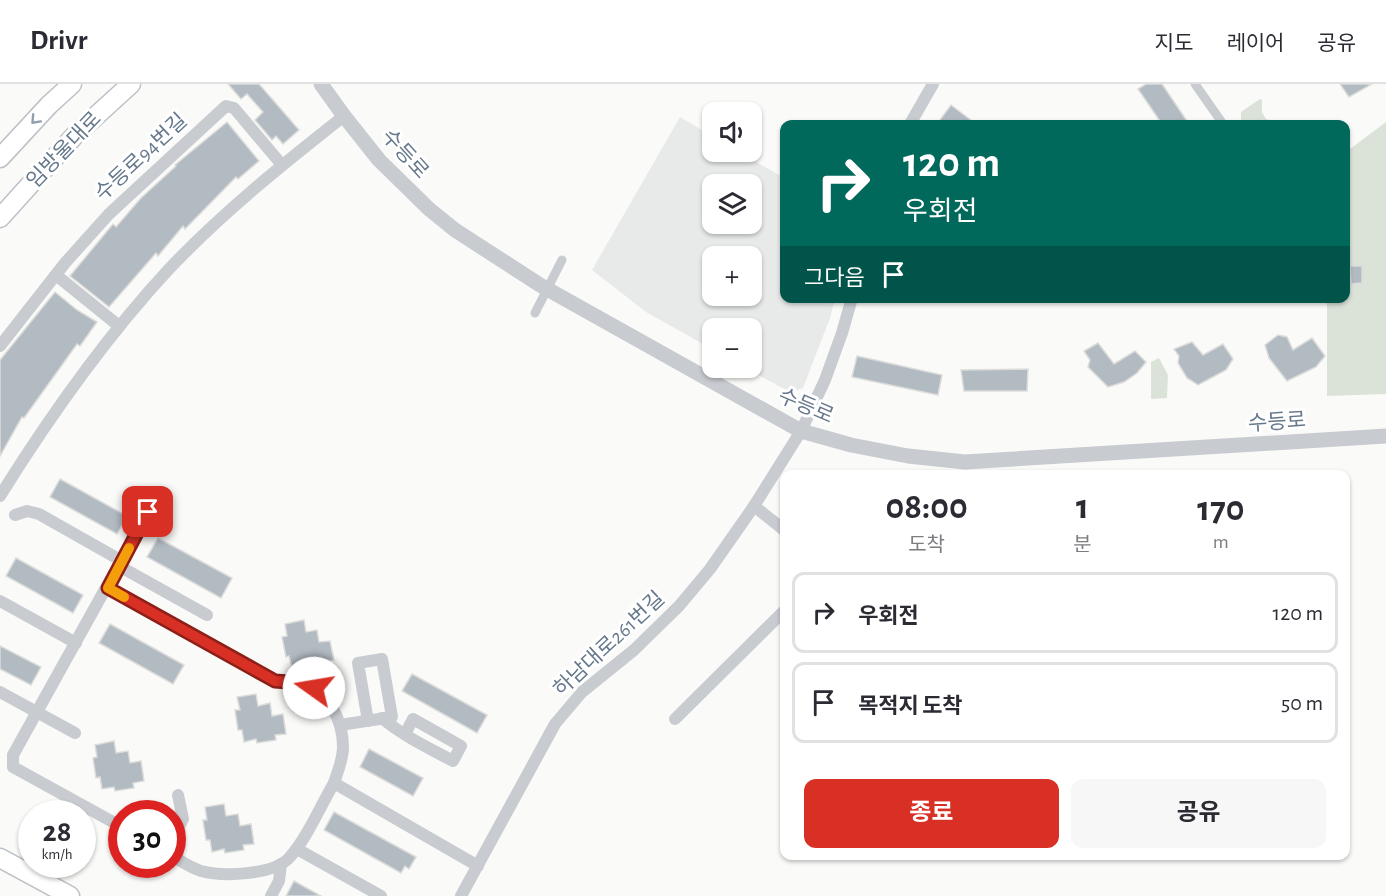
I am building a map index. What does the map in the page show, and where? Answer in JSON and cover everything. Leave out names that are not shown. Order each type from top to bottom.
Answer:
[{"type":"main road","name":"임방울대로","points":[[0,158],[49,105],[72,84]]},
{"type":"main road","name":"임방울대로","points":[[0,218],[75,135],[131,84]]},
{"type":"main road","points":[[0,858],[70,896]]},
{"type":"street","name":"수등로","points":[[321,84],[380,160],[410,192],[455,230],[540,285],[801,431],[851,446],[908,456],[965,462],[1386,436]]},
{"type":"street","points":[[912,120],[933,84]]},
{"type":"street","points":[[1195,84],[1220,120]]},
{"type":"street","name":"수등로94번길","points":[[0,345],[109,214],[226,106],[234,108],[282,165]]},
{"type":"street","points":[[0,496],[36,438],[77,380],[119,326],[169,269],[219,220],[282,165],[344,116]]},
{"type":"street","points":[[535,312],[562,260]]},
{"type":"street","points":[[56,275],[119,326]]},
{"type":"street","name":"하남대로261번길","points":[[461,896],[555,724],[582,692],[634,650],[679,606],[710,569],[754,506],[801,431],[825,380],[851,303]]},
{"type":"street","points":[[754,506],[780,527]]},
{"type":"street","points":[[15,515],[27,512],[39,514],[207,615]]},
{"type":"street","points":[[108,819],[13,767],[13,755],[108,588],[148,512]]},
{"type":"street","points":[[108,588],[275,681],[303,683],[314,688],[323,695],[340,725],[343,747],[334,783],[297,849],[288,860],[272,870],[226,874],[200,871],[186,864]]},
{"type":"street","points":[[0,600],[76,643]]},
{"type":"street","points":[[675,719],[780,615]]},
{"type":"street","points":[[340,725],[368,721],[382,718],[392,717],[382,659],[358,663],[368,721]]},
{"type":"street","points":[[0,692],[75,733]]},
{"type":"street","points":[[382,718],[405,734]]},
{"type":"street","points":[[334,783],[478,866]]},
{"type":"street","points":[[178,795],[179,800]]},
{"type":"street","points":[[297,849],[381,896]]},
{"type":"street","points":[[271,896],[279,881],[281,864]]},
{"type":"shaded area","points":[[1260,99],[1262,100],[1262,112],[1266,119],[1270,120],[1241,120],[1241,112]]},
{"type":"shaded area","points":[[680,117],[702,130],[702,162],[756,162],[780,176],[780,303],[834,303],[803,388],[790,392],[762,377],[762,318],[702,318],[702,343],[646,312],[592,270]]},
{"type":"shaded area","points":[[1386,122],[1386,394],[1327,396],[1327,303],[1350,303],[1350,149]]},
{"type":"shaded area","points":[[1159,358],[1168,375],[1167,398],[1151,399],[1151,362]]},
{"type":"building","points":[[228,84],[259,84],[299,130],[283,144],[276,136],[272,140],[255,120],[263,112],[247,94],[241,99]]},
{"type":"building","points":[[1146,84],[1162,84],[1186,120],[1159,120],[1138,89]]},
{"type":"building","points":[[1340,84],[1372,84],[1349,97]]},
{"type":"building","points":[[951,105],[971,120],[940,120]]},
{"type":"building","points":[[227,122],[259,161],[238,179],[236,177],[185,229],[183,226],[109,307],[70,276],[113,224],[116,227],[141,198],[175,165]]},
{"type":"building","points":[[1350,266],[1362,266],[1362,283],[1351,284]]},
{"type":"building","points":[[55,292],[77,310],[97,322],[80,346],[77,344],[24,418],[22,417],[0,456],[0,360]]},
{"type":"building","points":[[1278,335],[1287,337],[1293,350],[1312,338],[1325,356],[1316,367],[1287,381],[1269,358],[1265,345]]},
{"type":"building","points":[[1192,342],[1203,355],[1223,344],[1233,359],[1226,370],[1198,385],[1187,378],[1178,363],[1179,356],[1174,349]]},
{"type":"building","points":[[1098,343],[1114,364],[1135,351],[1146,362],[1137,373],[1124,382],[1108,387],[1088,367],[1090,360],[1084,351]]},
{"type":"building","points":[[857,356],[942,375],[938,395],[852,377]]},
{"type":"building","points":[[1028,369],[1027,391],[964,391],[961,370]]},
{"type":"building","points":[[60,479],[127,516],[117,534],[50,497]]},
{"type":"building","points":[[158,538],[232,578],[221,598],[147,557]]},
{"type":"building","points":[[16,558],[83,595],[73,613],[6,576]]},
{"type":"building","points":[[304,620],[306,632],[317,630],[319,642],[330,641],[334,660],[322,662],[323,667],[304,670],[304,666],[292,668],[289,656],[286,657],[282,637],[287,636],[285,624]]},
{"type":"building","points":[[110,624],[184,665],[173,684],[99,643]]},
{"type":"building","points":[[0,646],[41,667],[31,685],[0,669]]},
{"type":"building","points":[[412,674],[487,715],[477,733],[402,691]]},
{"type":"building","points":[[256,694],[258,706],[270,703],[272,716],[283,714],[286,734],[275,735],[276,740],[257,743],[256,739],[244,742],[242,730],[238,730],[235,710],[240,710],[237,697]]},
{"type":"building","points":[[114,741],[116,753],[128,751],[130,763],[141,761],[144,781],[133,783],[134,788],[115,791],[114,787],[102,789],[100,777],[96,778],[93,758],[97,757],[95,745]]},
{"type":"building","points":[[369,749],[423,778],[413,796],[360,767]]},
{"type":"building","points":[[224,804],[226,816],[238,814],[240,826],[251,824],[254,844],[243,845],[244,850],[225,853],[224,849],[212,852],[210,840],[206,840],[203,820],[207,820],[205,807]]},
{"type":"building","points":[[334,812],[416,857],[409,869],[405,866],[401,873],[324,830]]},
{"type":"building","points":[[294,881],[321,896],[286,896]]},
{"type":"slow traffic","points":[[124,597],[108,588],[129,548]]},
{"type":"route","points":[[148,512],[108,588],[275,681],[303,683],[314,688]]}]
